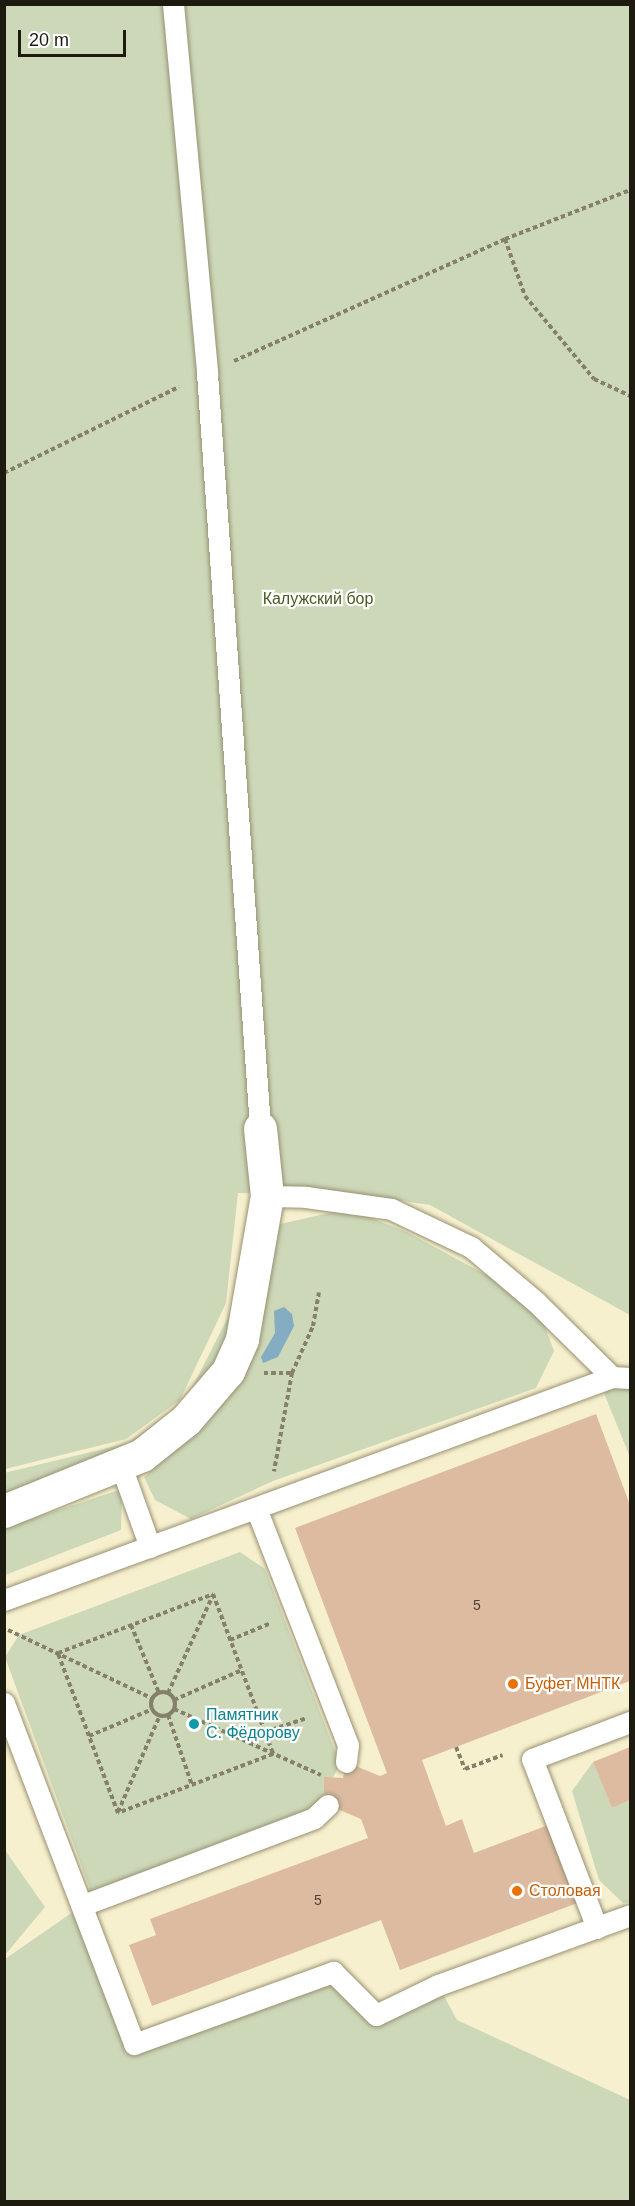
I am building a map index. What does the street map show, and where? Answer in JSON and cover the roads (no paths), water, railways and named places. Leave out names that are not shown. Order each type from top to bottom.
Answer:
[{"type":"street","points":[[4,1510],[121,1466],[186,1420],[228,1371],[242,1339],[267,1196],[260,1128]]},
{"type":"lane","points":[[173,4],[207,373],[260,1128]]},
{"type":"lane","points":[[4,1600],[621,1377],[471,1247],[391,1209],[306,1197],[267,1196]]},
{"type":"lane","points":[[121,1466],[150,1547]]},
{"type":"lane","points":[[256,1508],[348,1745],[346,1762]]},
{"type":"lane","points":[[4,1702],[134,2044],[333,1972],[376,2015],[438,1985],[630,1915]]},
{"type":"lane","points":[[597,1928],[532,1759],[630,1722]]},
{"type":"lane","points":[[82,1905],[314,1818],[328,1805]]},
{"type":"water","points":[[284,1307],[292,1314],[294,1326],[278,1357],[263,1363],[261,1357],[275,1333],[274,1311]]},
{"type":"place","name":"Буфет МНТК","points":[[513,1684]]},
{"type":"place","name":"Памятник С. Фёдорову","points":[[194,1724]]},
{"type":"place","name":"Столовая","points":[[517,1891]]},
{"type":"park label","name":"Калужский бор","points":[[318,599]]}]
